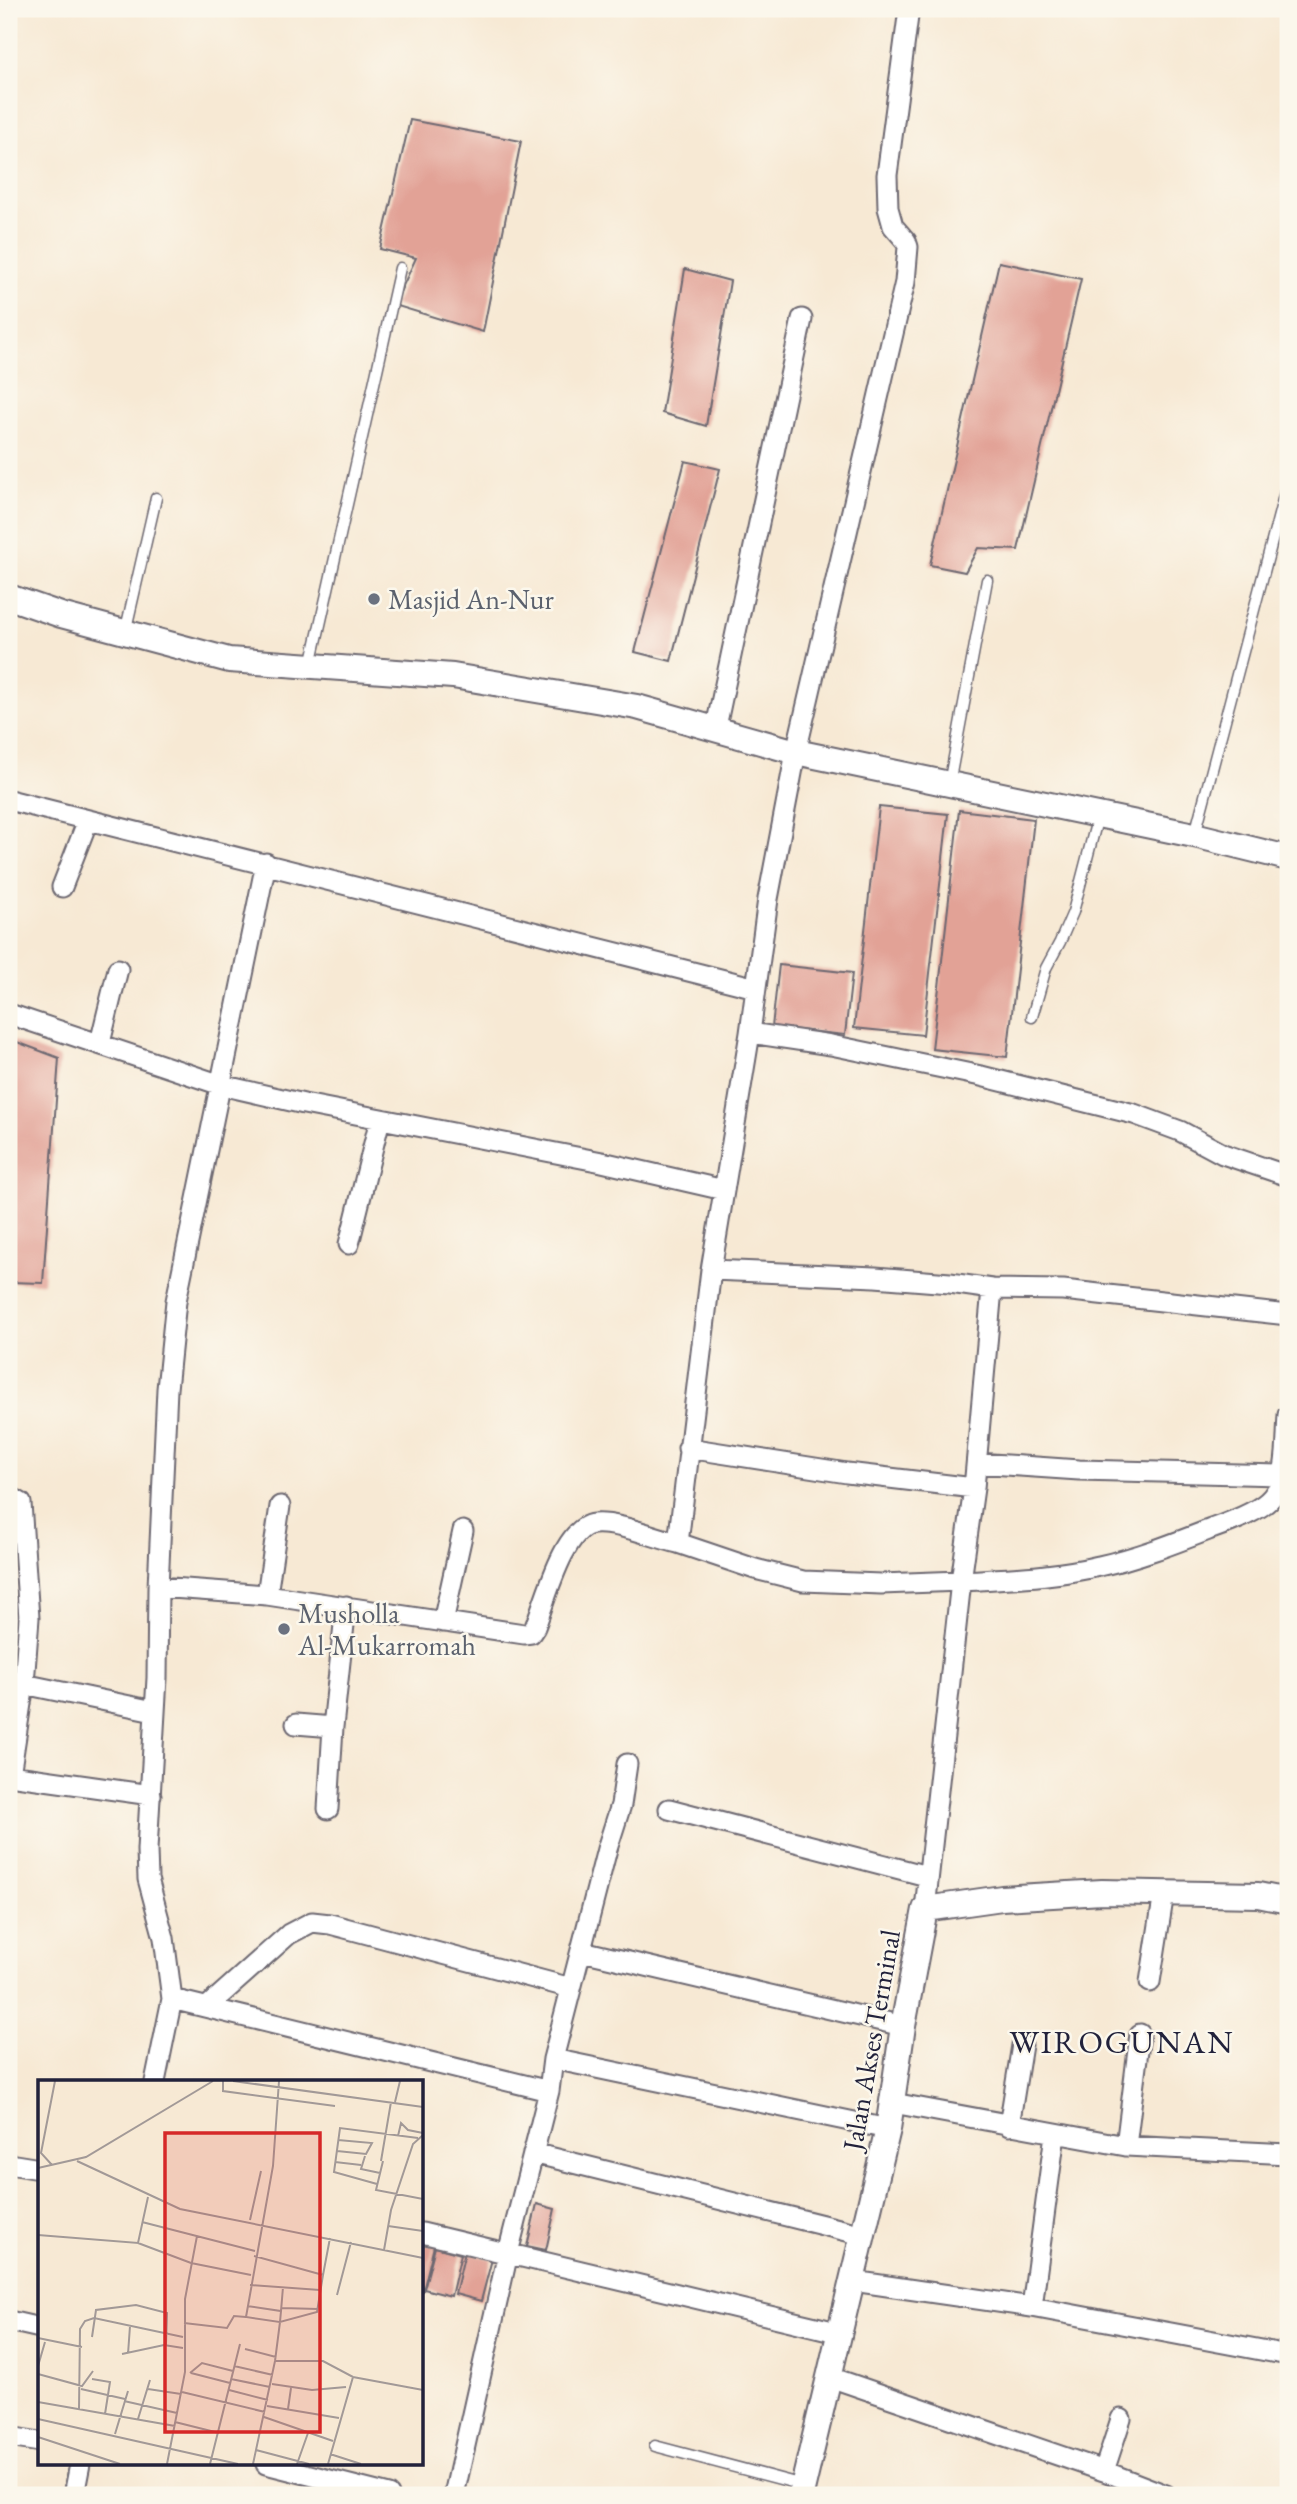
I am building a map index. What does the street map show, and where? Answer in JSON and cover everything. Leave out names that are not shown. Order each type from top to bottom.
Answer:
[{"type":"street","points":[[678,1543],[711,1270],[750,1033],[768,899],[796,752],[905,282],[908,247],[906,240],[893,226],[888,208],[887,175],[909,9]]},
{"type":"street","points":[[716,727],[802,319]]},
{"type":"street","points":[[9,597],[125,634],[229,660],[453,676],[508,683],[637,707],[716,727],[796,752],[1194,835],[1288,858]]},
{"type":"street","points":[[9,800],[756,988]]},
{"type":"street","points":[[62,887],[88,820]]},
{"type":"street","points":[[155,2080],[172,1999],[164,1938],[148,1879],[147,1850],[157,1678],[158,1587],[167,1389],[184,1251],[266,863]]},
{"type":"street","points":[[100,1043],[118,969]]},
{"type":"street","points":[[9,1014],[221,1085],[602,1162],[724,1190]]},
{"type":"street","points":[[750,1033],[831,1045],[981,1076],[1134,1114],[1180,1131],[1223,1154],[1288,1176]]},
{"type":"street","points":[[349,1244],[380,1119]]},
{"type":"street","points":[[711,1270],[950,1283],[992,1289],[1063,1290],[1288,1315]]},
{"type":"street","points":[[925,1909],[960,1589],[977,1463],[992,1289]]},
{"type":"street","points":[[158,1587],[267,1595],[510,1633],[531,1633],[536,1627],[566,1546],[576,1531],[592,1523],[678,1543],[755,1569],[803,1581],[960,1589],[1088,1568],[1172,1544],[1231,1522],[1270,1500],[1283,1475],[1288,1415]]},
{"type":"street","points":[[688,1448],[847,1473],[974,1488]]},
{"type":"street","points":[[977,1463],[1104,1471],[1283,1475]]},
{"type":"street","points":[[9,1496],[21,1503],[29,1618],[17,1683],[9,1775],[151,1795]]},
{"type":"street","points":[[267,1595],[280,1506]]},
{"type":"street","points":[[443,1622],[463,1531]]},
{"type":"street","points":[[328,1809],[333,1727],[346,1606]]},
{"type":"street","points":[[17,1683],[154,1711]]},
{"type":"street","points":[[296,1724],[333,1727]]},
{"type":"street","points":[[454,2495],[549,2091],[553,2059],[621,1805],[628,1764]]},
{"type":"street","points":[[669,1809],[927,1876]]},
{"type":"street","name":"Jalan Akses Terminal","points":[[802,2490],[888,2129],[903,2026],[925,1909],[1057,1893],[1258,1895],[1288,1901]]},
{"type":"street","points":[[1150,1982],[1164,1893]]},
{"type":"street","points":[[207,2007],[289,1934],[312,1923],[330,1924],[571,1988]]},
{"type":"street","points":[[582,1951],[903,2026]]},
{"type":"street","points":[[172,1999],[549,2091]]},
{"type":"street","points":[[1126,2146],[1140,2034]]},
{"type":"street","points":[[1009,2126],[1022,2045]]},
{"type":"street","points":[[553,2059],[888,2129]]},
{"type":"street","points":[[893,2103],[1126,2146],[1288,2154]]},
{"type":"street","points":[[1032,2307],[1055,2134]]},
{"type":"street","points":[[533,2153],[863,2235]]},
{"type":"street","points":[[9,2164],[38,2169]]},
{"type":"street","points":[[424,2233],[841,2333]]},
{"type":"street","points":[[853,2281],[1032,2307],[1288,2355]]},
{"type":"street","points":[[9,2321],[38,2328]]},
{"type":"street","points":[[830,2377],[1104,2471],[1166,2495]]},
{"type":"street","points":[[1104,2471],[1121,2419]]},
{"type":"street","points":[[9,2437],[38,2442]]},
{"type":"street","points":[[74,2495],[80,2466]]},
{"type":"street","points":[[274,2466],[389,2495]]},
{"type":"lane","points":[[311,666],[400,268]]},
{"type":"lane","points":[[1194,835],[1285,492]]},
{"type":"lane","points":[[125,634],[156,498]]},
{"type":"lane","points":[[949,784],[987,580]]},
{"type":"lane","points":[[1032,1017],[1046,968],[1073,912],[1098,815]]},
{"type":"lane","points":[[655,2446],[802,2490]]},
{"type":"building","points":[[410,120],[521,141],[483,332],[394,305],[416,258],[380,249]]},
{"type":"building","points":[[999,262],[1081,279],[1018,550],[978,548],[965,572],[930,565]]},
{"type":"building","points":[[685,269],[730,281],[706,426],[662,413]]},
{"type":"building","points":[[685,461],[720,469],[671,661],[635,652]]},
{"type":"building","points":[[879,807],[948,814],[923,1035],[854,1028]]},
{"type":"building","points":[[959,810],[1034,819],[1007,1057],[932,1049]]},
{"type":"building","points":[[779,965],[852,973],[845,1035],[772,1027]]},
{"type":"building","points":[[9,1039],[59,1058],[43,1283],[9,1282]]},
{"type":"building","points":[[537,2204],[555,2209],[546,2250],[527,2246]]},
{"type":"building","points":[[424,2244],[434,2246],[424,2287]]},
{"type":"building","points":[[435,2247],[461,2254],[451,2296],[424,2289]]},
{"type":"building","points":[[465,2252],[492,2259],[481,2301],[455,2294]]},
{"type":"place","name":"Masjid An-Nur","points":[[374,599]]},
{"type":"place","name":"Musholla Al-Mukarromah","points":[[284,1629]]},
{"type":"district","name":"WIROGUNAN","points":[[1122,2042]]}]
